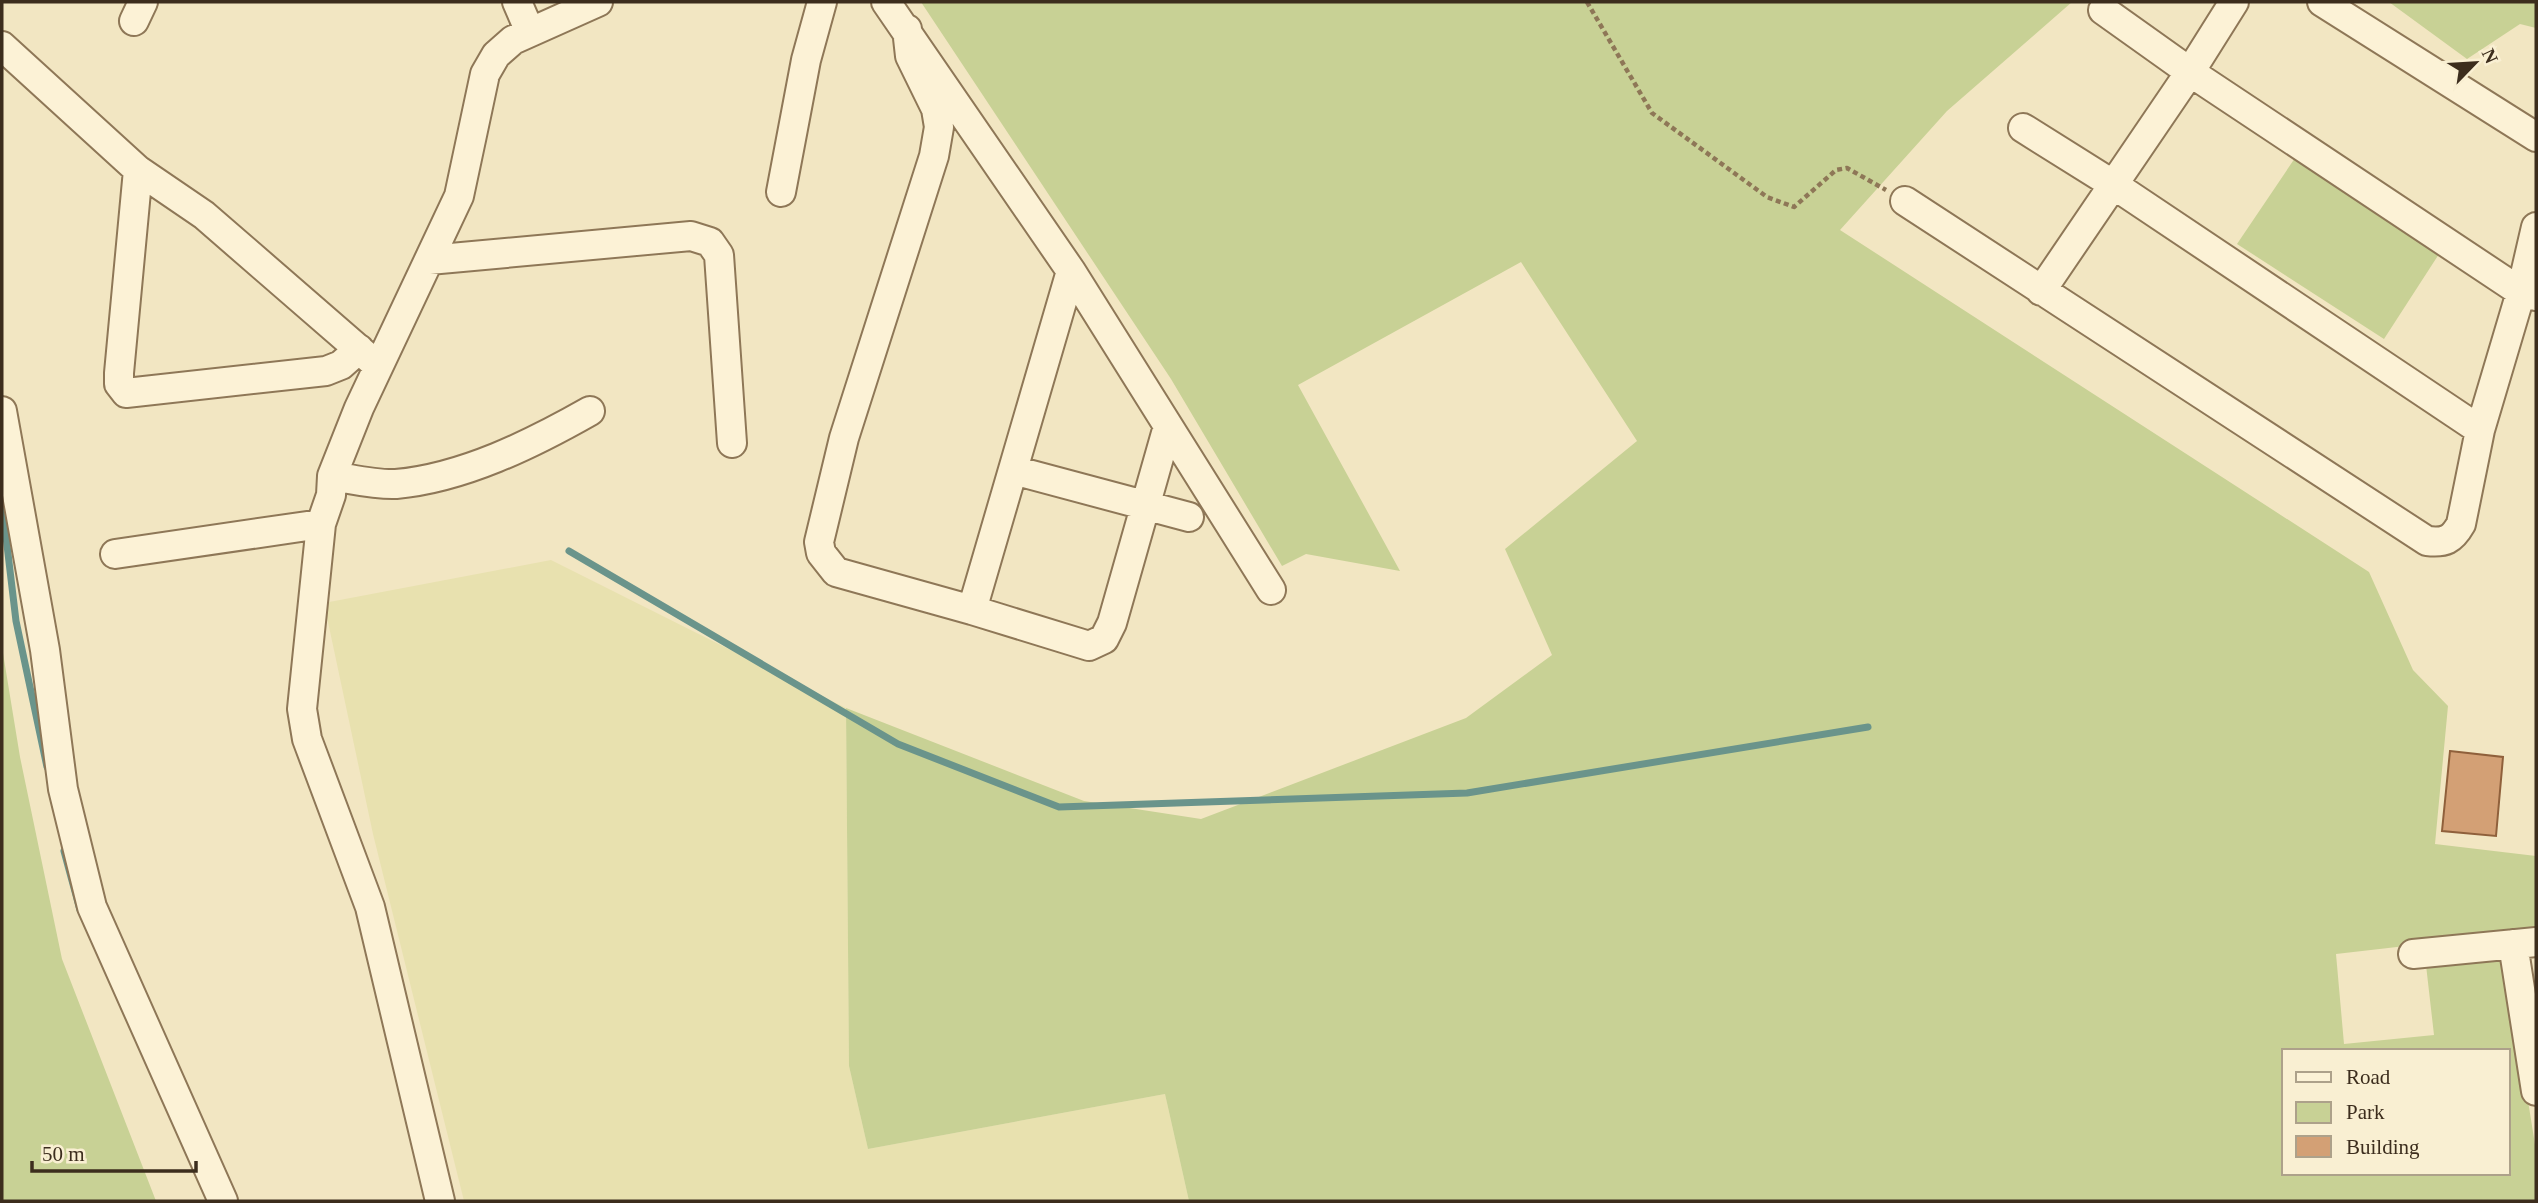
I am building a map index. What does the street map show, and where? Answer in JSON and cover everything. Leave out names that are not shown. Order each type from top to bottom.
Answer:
[{"type":"street","points":[[517,2],[530,32]]},
{"type":"street","points":[[440,1201],[370,907],[307,739],[302,709],[321,524],[331,495],[332,476],[369,357],[429,260],[459,196],[485,74],[505,48],[530,32],[598,2]]},
{"type":"street","points":[[781,192],[806,60],[822,2]]},
{"type":"street","points":[[886,2],[1071,271],[1271,590]]},
{"type":"street","points":[[2041,291],[2190,72],[2234,2]]},
{"type":"street","points":[[2322,2],[2536,137]]},
{"type":"street","points":[[2103,10],[2190,72],[2529,294]]},
{"type":"street","points":[[907,29],[910,56],[936,109],[939,127],[934,156],[844,438],[819,542],[821,553],[836,572],[1088,646],[1099,643],[1112,623],[1168,426]]},
{"type":"street","points":[[2,46],[138,170],[204,215],[369,357]]},
{"type":"street","points":[[2023,128],[2114,185],[2480,430]]},
{"type":"street","points":[[138,170],[119,373],[119,384],[126,393],[326,371],[369,357]]},
{"type":"street","points":[[1905,201],[2427,541],[2442,542],[2454,537],[2461,524],[2480,430],[2529,294],[2536,227]]},
{"type":"street","points":[[429,260],[691,236],[710,242],[719,255],[732,443]]},
{"type":"street","points":[[972,610],[988,547],[1071,271]]},
{"type":"street","points":[[2,411],[45,650],[63,789],[92,907],[223,1201]]},
{"type":"street","points":[[332,476],[393,484],[437,477],[535,439],[590,411]]},
{"type":"street","points":[[1013,470],[1145,507],[1189,516]]},
{"type":"street","points":[[115,554],[321,524]]},
{"type":"street","points":[[2413,954],[2525,943],[2536,1091]]},
{"type":"path","points":[[1587,2],[1652,113],[1767,197],[1794,207],[1836,170],[1847,169],[1905,201]]},
{"type":"shaded area","points":[[551,560],[846,708],[849,1066],[868,1149],[1165,1094],[1189,1201],[464,1201],[373,834],[324,603]]},
{"type":"green space","points":[[921,2],[2072,2],[1947,111],[1840,230],[2369,572],[2413,670],[2448,706],[2435,844],[2536,856],[2536,931],[2336,954],[2344,1044],[2434,1035],[2426,965],[2505,956],[2536,1151],[2536,1201],[1189,1201],[1165,1094],[868,1149],[849,1066],[846,708],[1084,801],[1201,819],[1466,718],[1552,655],[1505,549],[1637,441],[1521,262],[1298,385],[1400,571],[1306,554],[1282,566],[1171,379]]},
{"type":"green space","points":[[2389,2],[2536,2],[2536,28],[2520,24],[2467,59]]},
{"type":"green space","points":[[2295,158],[2439,254],[2384,339],[2237,244]]},
{"type":"green space","points":[[2,647],[20,757],[62,959],[156,1201],[2,1201]]},
{"type":"building","points":[[2450,751],[2503,757],[2496,836],[2442,831]]},
{"type":"waterway","points":[[2,503],[16,621],[47,767]]},
{"type":"waterway","points":[[569,551],[898,744],[1059,807],[1467,793],[1868,727]]},
{"type":"waterway","points":[[64,851],[80,910]]}]
